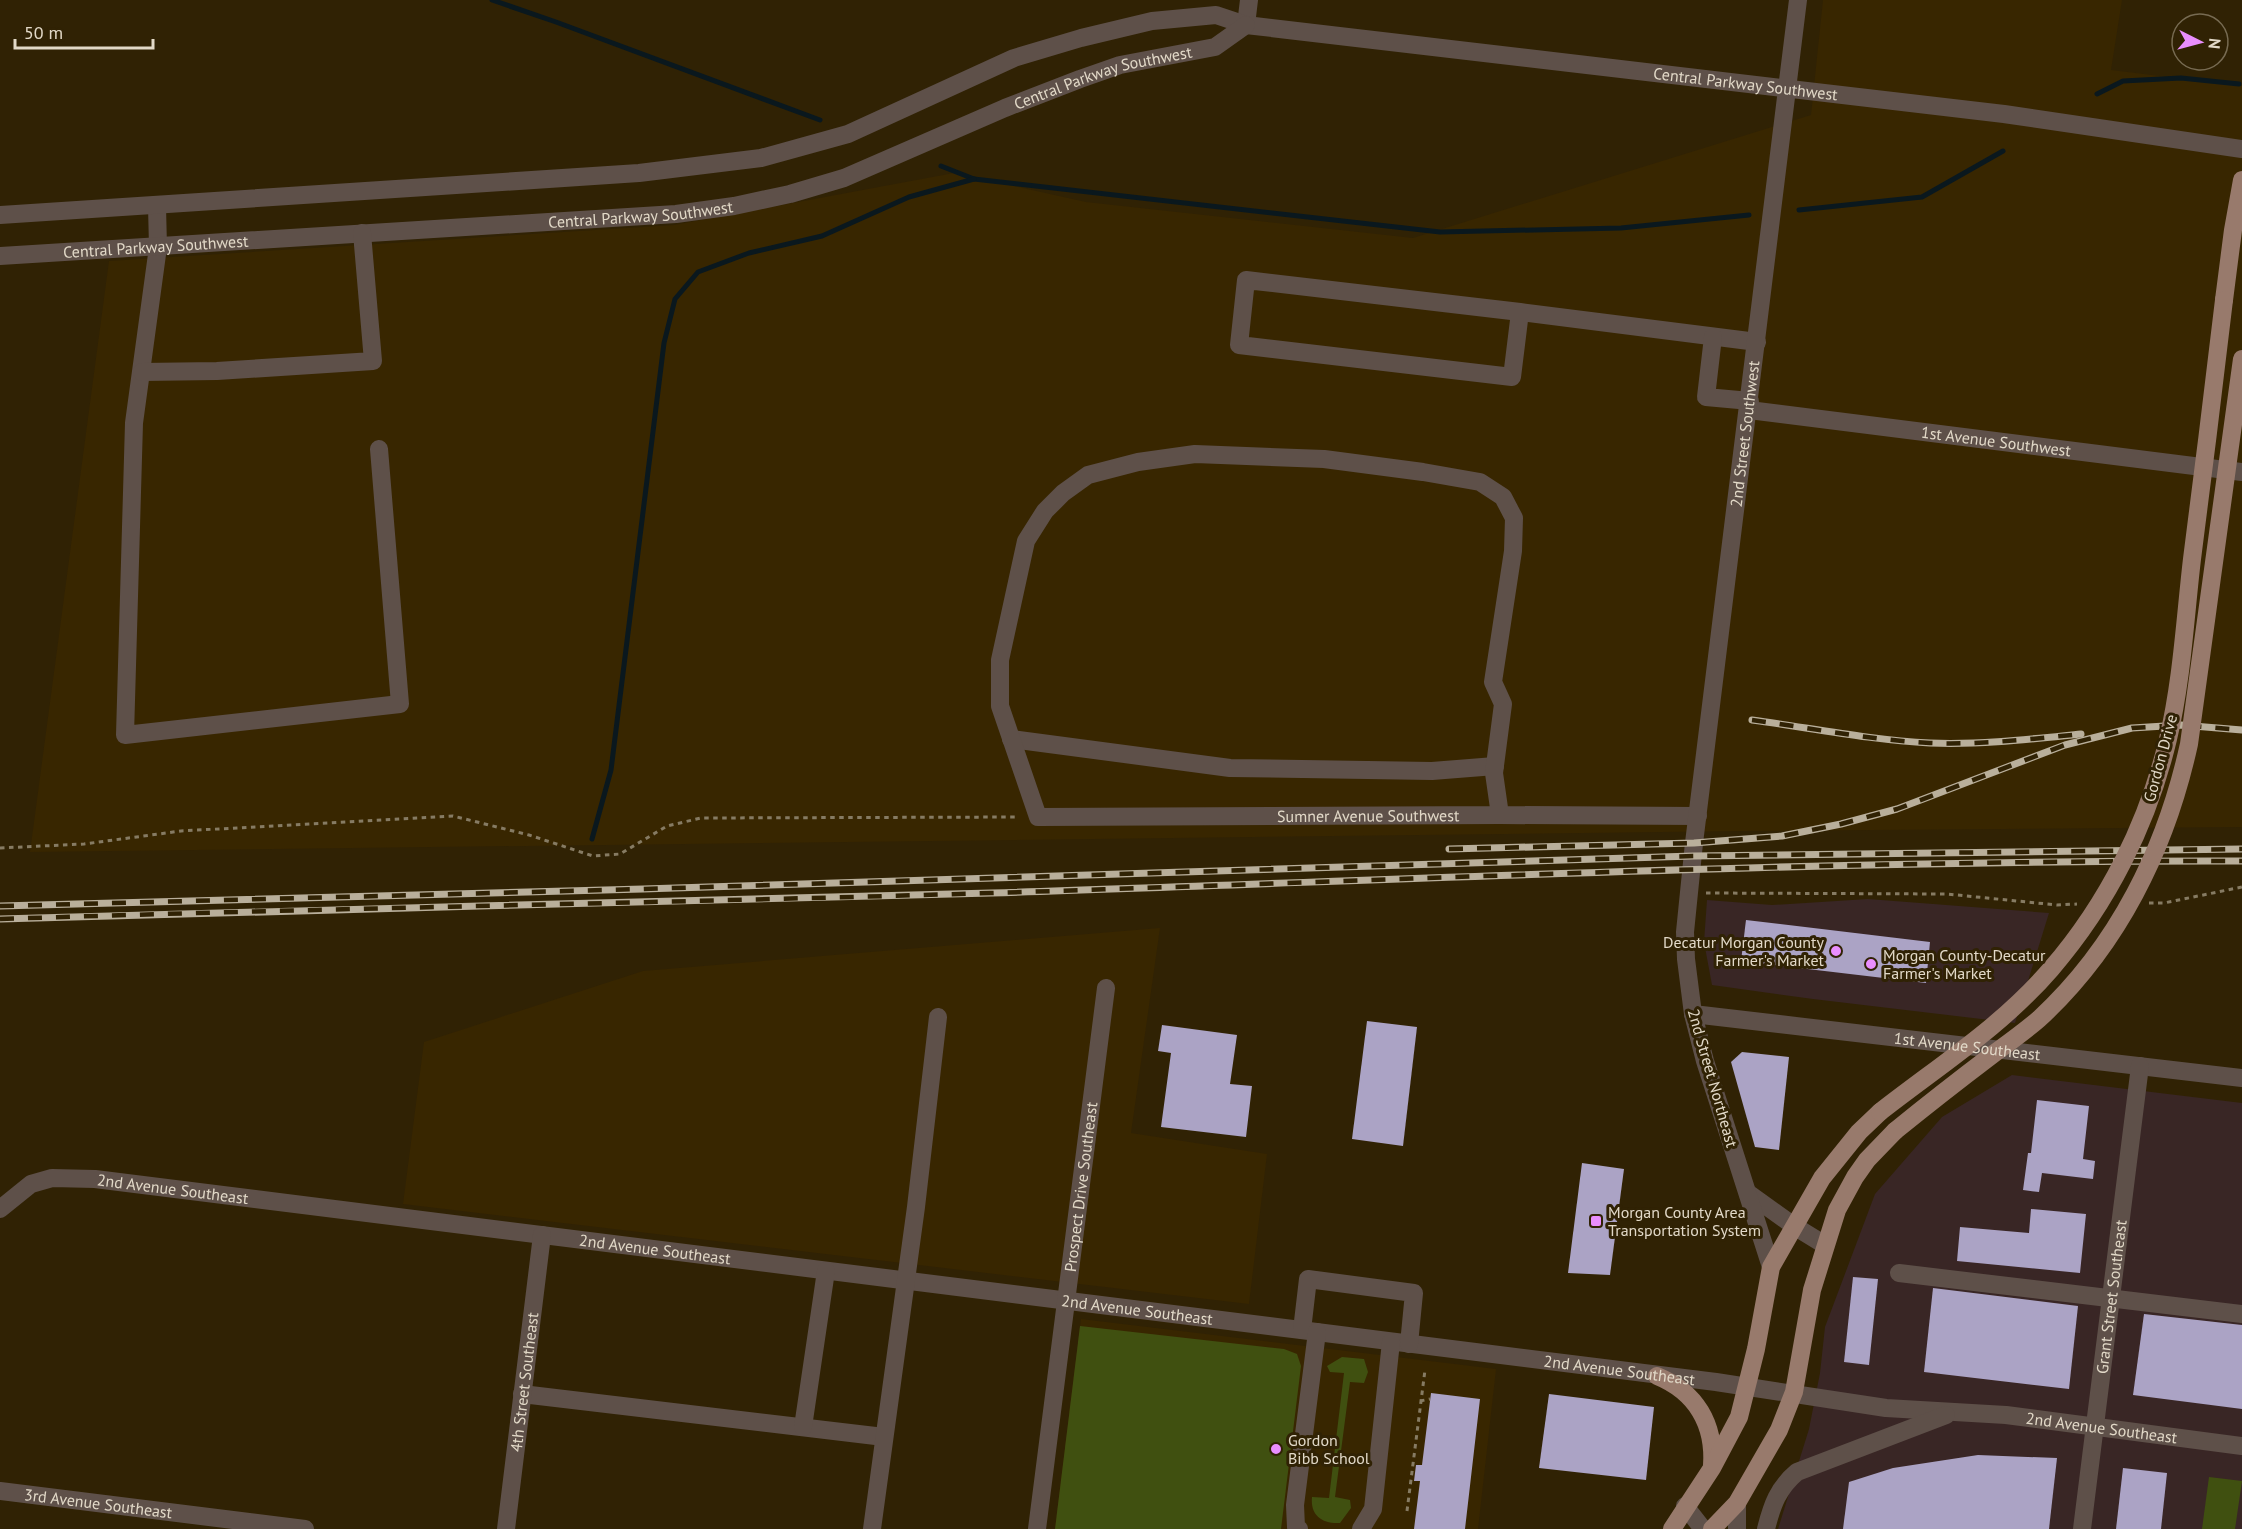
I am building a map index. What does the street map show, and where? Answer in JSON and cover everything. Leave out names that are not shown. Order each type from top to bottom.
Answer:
[{"type":"main road","name":"Gordon Drive","points":[[1672,1529],[1712,1468],[1739,1417],[1748,1386],[1771,1267],[1822,1178],[1840,1154],[1880,1112],[1970,1046],[2027,996],[2081,932],[2116,876],[2132,843],[2159,773],[2175,700],[2233,230],[2242,180]]},
{"type":"main road","name":"Gordon Drive","points":[[1712,1529],[1737,1503],[1779,1430],[1794,1392],[1812,1290],[1825,1245],[1837,1210],[1855,1176],[1895,1131],[2037,1020],[2062,996],[2085,969],[2126,911],[2158,847],[2171,813],[2189,744],[2242,359]]},
{"type":"main road","points":[[1657,1376],[1682,1389],[1701,1411],[1712,1438],[1712,1468]]},
{"type":"street","points":[[1246,25],[1250,0]]},
{"type":"street","name":"2nd Street Southwest","points":[[1691,869],[1798,0]]},
{"type":"street","name":"Central Parkway Southwest","points":[[0,215],[157,206],[352,190],[639,173],[761,158],[848,134],[1014,58],[1081,38],[1152,21],[1216,15],[1246,25],[2004,114],[2242,149]]},
{"type":"street","name":"Central Parkway Southwest","points":[[0,256],[676,214],[734,206],[790,194],[844,178],[1005,108],[1120,65],[1215,47],[1246,25]]},
{"type":"street","points":[[157,206],[158,247],[134,423],[125,735],[400,704],[379,449]]},
{"type":"street","points":[[142,372],[217,371],[373,361],[362,233]]},
{"type":"street","points":[[1520,312],[1512,377],[1239,345],[1246,280],[1520,312],[1757,342]]},
{"type":"street","name":"1st Avenue Southwest","points":[[1713,337],[1706,397],[1749,406],[2242,472]]},
{"type":"street","points":[[1038,817],[1000,706],[1000,660],[1026,542],[1045,510],[1063,493],[1088,475],[1138,462],[1195,454],[1324,459],[1480,482],[1503,497],[1514,518],[1513,551],[1493,682],[1503,704],[1494,773],[1500,814]]},
{"type":"street","points":[[1011,739],[1230,768],[1432,771],[1495,766]]},
{"type":"street","name":"Sumner Avenue Southwest","points":[[1038,817],[1500,814],[1698,816]]},
{"type":"street","name":"2nd Street Northeast","points":[[1691,869],[1685,932],[1693,1014],[1703,1053],[1771,1267]]},
{"type":"street","name":"Prospect Drive Southeast","points":[[1037,1529],[1106,988]]},
{"type":"street","name":"1st Avenue Southeast","points":[[1693,1014],[2242,1078]]},
{"type":"street","points":[[872,1529],[906,1281],[938,1017]]},
{"type":"street","name":"Grant Street Southeast","points":[[2082,1529],[2140,1066]]},
{"type":"street","name":"2nd Avenue Southeast","points":[[0,1209],[31,1184],[52,1178],[95,1179],[1748,1386],[1886,1408],[2006,1414],[2242,1446]]},
{"type":"street","points":[[1748,1193],[1825,1245]]},
{"type":"street","name":"4th Street Southeast","points":[[506,1529],[542,1235]]},
{"type":"street","points":[[803,1427],[826,1271]]},
{"type":"street","points":[[1899,1273],[2242,1314]]},
{"type":"street","points":[[1299,1529],[1296,1527],[1295,1505],[1310,1331],[1308,1279],[1414,1293],[1400,1343],[1373,1509],[1361,1529]]},
{"type":"street","points":[[522,1394],[884,1437]]},
{"type":"street","points":[[1766,1529],[1776,1496],[1782,1486],[1797,1472],[1953,1412]]},
{"type":"street","name":"3rd Avenue Southeast","points":[[0,1491],[305,1529]]},
{"type":"street","points":[[1737,1503],[1737,1529]]},
{"type":"street","points":[[1685,1506],[1703,1529]]},
{"type":"path","points":[[0,848],[84,844],[181,831],[453,816],[529,835],[593,856],[620,854],[667,826],[701,818],[1038,817]]},
{"type":"path","points":[[2140,903],[2164,903],[2242,887]]},
{"type":"path","points":[[1689,889],[1709,894],[1947,894],[2057,905],[2081,904]]},
{"type":"path","points":[[1407,1511],[1425,1370]]},
{"type":"path","points":[[1420,1401],[1430,1400]]},
{"type":"shaded area","points":[[1823,0],[2122,0],[2111,70],[2242,86],[2242,827],[30,852],[109,261],[674,225],[954,173],[1086,202],[1413,238],[1811,115]]},
{"type":"shaded area","name":"Morgan County-Decatur Farmer's Market","points":[[1868,899],[2049,913],[2015,1023],[1712,985],[1704,942],[1707,900],[1772,905]]},
{"type":"shaded area","points":[[1160,928],[1131,1133],[1267,1154],[1249,1304],[403,1204],[424,1042],[643,971]]},
{"type":"shaded area","points":[[2012,1075],[2242,1103],[2242,1529],[1778,1529],[1809,1429],[1820,1373],[1825,1327],[1875,1194],[1942,1117]]},
{"type":"shaded area","name":"Gordon Bibb School","points":[[1081,1319],[1496,1369],[1478,1529],[1055,1529]]},
{"type":"green space","points":[[1080,1326],[1284,1349],[1297,1354],[1301,1366],[1281,1529],[1055,1529]]},
{"type":"green space","points":[[1342,1357],[1364,1359],[1368,1372],[1364,1383],[1350,1382],[1335,1497],[1350,1500],[1351,1508],[1340,1523],[1334,1523],[1323,1520],[1315,1514],[1312,1497],[1329,1498],[1344,1373],[1330,1372],[1327,1366]]},
{"type":"green space","points":[[2209,1477],[2242,1481],[2235,1529],[2202,1529]]},
{"type":"building","name":"Decatur Morgan County Farmer's Market","points":[[1746,920],[1930,942],[1926,983],[1741,961]]},
{"type":"building","points":[[1367,1021],[1417,1027],[1403,1146],[1352,1139]]},
{"type":"building","points":[[1162,1025],[1237,1035],[1230,1084],[1252,1086],[1246,1137],[1161,1127],[1171,1053],[1158,1051]]},
{"type":"building","points":[[1742,1052],[1789,1057],[1779,1150],[1755,1147],[1731,1062]]},
{"type":"building","points":[[2037,1100],[2089,1106],[2083,1159],[2095,1161],[2093,1179],[2042,1173],[2039,1192],[2023,1190],[2028,1153],[2031,1153]]},
{"type":"building","name":"Morgan County Area Transportation System","points":[[1582,1163],[1624,1169],[1610,1275],[1568,1273]]},
{"type":"building","points":[[2031,1209],[2086,1214],[2080,1273],[1957,1261],[1960,1227],[2029,1233]]},
{"type":"building","points":[[1853,1277],[1878,1279],[1869,1365],[1844,1362]]},
{"type":"building","points":[[1933,1288],[2078,1306],[2069,1389],[1924,1372]]},
{"type":"building","points":[[2144,1314],[2242,1325],[2242,1409],[2133,1395]]},
{"type":"building","points":[[1431,1393],[1480,1399],[1465,1529],[1414,1529],[1420,1481],[1414,1481],[1416,1465],[1422,1465]]},
{"type":"building","points":[[1549,1394],[1654,1407],[1646,1480],[1539,1468]]},
{"type":"building","points":[[1978,1455],[2057,1458],[2049,1529],[1843,1529],[1849,1482],[1893,1468]]},
{"type":"building","points":[[2123,1468],[2167,1473],[2161,1529],[2116,1529]]},
{"type":"waterway","points":[[492,0],[820,120]]},
{"type":"waterway","points":[[2097,94],[2123,81],[2181,78],[2239,84]]},
{"type":"waterway","points":[[1799,210],[1922,197],[2003,151]]},
{"type":"waterway","points":[[941,166],[974,179],[1440,232],[1621,228],[1749,215]]},
{"type":"waterway","points":[[592,839],[611,770],[664,343],[675,299],[698,272],[749,253],[822,236],[909,197],[974,179]]},
{"type":"railway","points":[[1752,720],[1863,737],[1930,743],[2025,740],[2081,734]]},
{"type":"railway","points":[[1449,849],[1694,843],[1782,836],[1841,824],[1897,809],[2065,745],[2132,728],[2181,725],[2242,730]]},
{"type":"railway","points":[[0,906],[643,889],[1693,856],[2242,849]]},
{"type":"railway","points":[[0,919],[991,893],[1773,867],[2242,861]]},
{"type":"place","name":"Decatur Morgan County Farmer's Market","points":[[1836,951]]},
{"type":"place","name":"Morgan County-Decatur Farmer's Market","points":[[1871,964]]},
{"type":"place","name":"Morgan County Area Transportation System","points":[[1596,1221]]},
{"type":"place","name":"Gordon Bibb School","points":[[1276,1449]]}]
